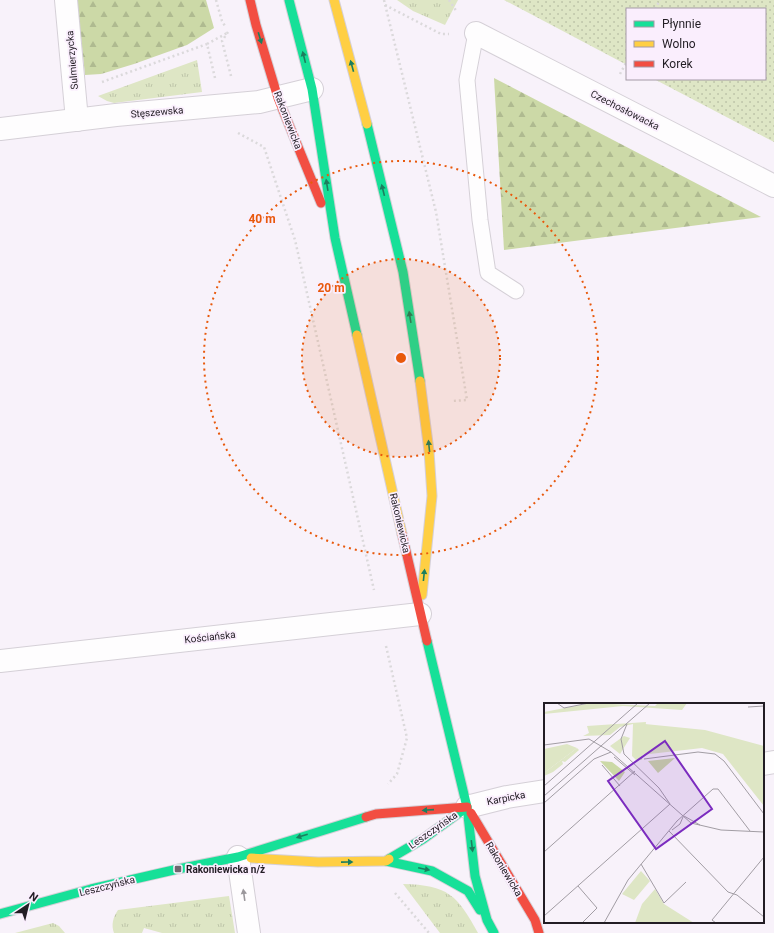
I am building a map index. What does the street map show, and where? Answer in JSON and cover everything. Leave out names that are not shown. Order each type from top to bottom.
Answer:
[{"type":"street","name":"Sulmierzycka","points":[[66,0],[76,120]]},
{"type":"street","name":"Rakoniewicka","points":[[250,0],[278,98],[335,238]]},
{"type":"street","name":"Rakoniewicka","points":[[289,0],[312,89],[335,238],[420,614],[467,807],[475,876],[488,920],[494,933]]},
{"type":"street","points":[[334,0],[362,104],[403,272],[423,397],[432,496],[420,614]]},
{"type":"street","name":"Czechosłowacka","points":[[476,33],[774,186]]},
{"type":"street","name":"Stęszewska","points":[[0,129],[259,102],[312,89]]},
{"type":"street","name":"Kościańska","points":[[0,661],[420,614]]},
{"type":"street","points":[[764,764],[774,762]]},
{"type":"street","name":"Karpicka","points":[[467,807],[507,797],[544,791]]},
{"type":"street","name":"Rakoniewicka","points":[[467,807],[535,920],[539,933]]},
{"type":"street","name":"Leszczyńska","points":[[0,914],[119,883],[238,857],[376,814],[467,807]]},
{"type":"street","name":"Leszczyńska","points":[[238,857],[318,862],[386,861],[423,839],[467,807]]},
{"type":"street","points":[[238,857],[249,933]]},
{"type":"street","points":[[386,861],[432,871],[468,891],[488,920]]},
{"type":"lane","points":[[476,33],[467,80],[480,220],[488,273],[516,291]]},
{"type":"path","points":[[216,0],[222,21],[228,32]]},
{"type":"path","points":[[384,0],[436,212],[449,290],[467,400],[450,401]]},
{"type":"path","points":[[384,5],[441,34],[476,33]]},
{"type":"path","points":[[74,91],[206,44],[228,32]]},
{"type":"path","points":[[228,32],[222,41],[230,105],[226,127],[264,147],[295,240],[407,738],[397,774],[377,798],[376,814]]},
{"type":"path","points":[[206,44],[230,105]]},
{"type":"path","points":[[386,861],[394,891],[429,933]]},
{"type":"green space","points":[[77,0],[206,0],[214,28],[187,45],[101,74],[85,75]]},
{"type":"green space","points":[[397,0],[458,0],[445,25],[413,11]]},
{"type":"green space","points":[[504,0],[774,0],[774,142],[656,80],[766,80],[766,8],[626,8],[626,64]]},
{"type":"green space","points":[[197,60],[202,92],[114,103],[98,96]]},
{"type":"green space","points":[[494,78],[761,217],[504,250]]},
{"type":"green space","points":[[403,884],[431,887],[450,895],[464,909],[478,933],[440,933]]},
{"type":"green space","points":[[229,896],[235,933],[162,933],[144,928],[142,933],[114,933],[113,921],[118,910]]},
{"type":"green space","points":[[53,923],[59,926],[65,933],[15,933]]},
{"type":"traffic: fast","points":[[289,0],[312,89],[335,238],[357,335]]},
{"type":"traffic: fast","points":[[367,124],[403,272],[420,381]]},
{"type":"traffic: fast","points":[[427,641],[467,807],[475,876],[487,920],[494,933]]},
{"type":"traffic: fast","points":[[389,859],[423,839],[467,807]]},
{"type":"traffic: fast","points":[[0,914],[91,889],[238,857],[366,817]]},
{"type":"traffic: fast","points":[[386,861],[432,871],[468,891],[480,910]]},
{"type":"traffic: slow","points":[[334,0],[367,124]]},
{"type":"traffic: slow","points":[[357,335],[402,534]]},
{"type":"traffic: slow","points":[[420,381],[429,451],[432,496],[422,595]]},
{"type":"traffic: slow","points":[[251,858],[318,862],[386,861],[389,859]]},
{"type":"traffic: jam","points":[[250,0],[278,98],[321,203]]},
{"type":"traffic: jam","points":[[402,534],[427,641]]},
{"type":"traffic: jam","points":[[366,817],[376,814],[467,807]]},
{"type":"traffic: jam","points":[[471,813],[535,920],[539,933]]},
{"type":"place","name":"Rakoniewicka n/ż","points":[[178,869]]}]
